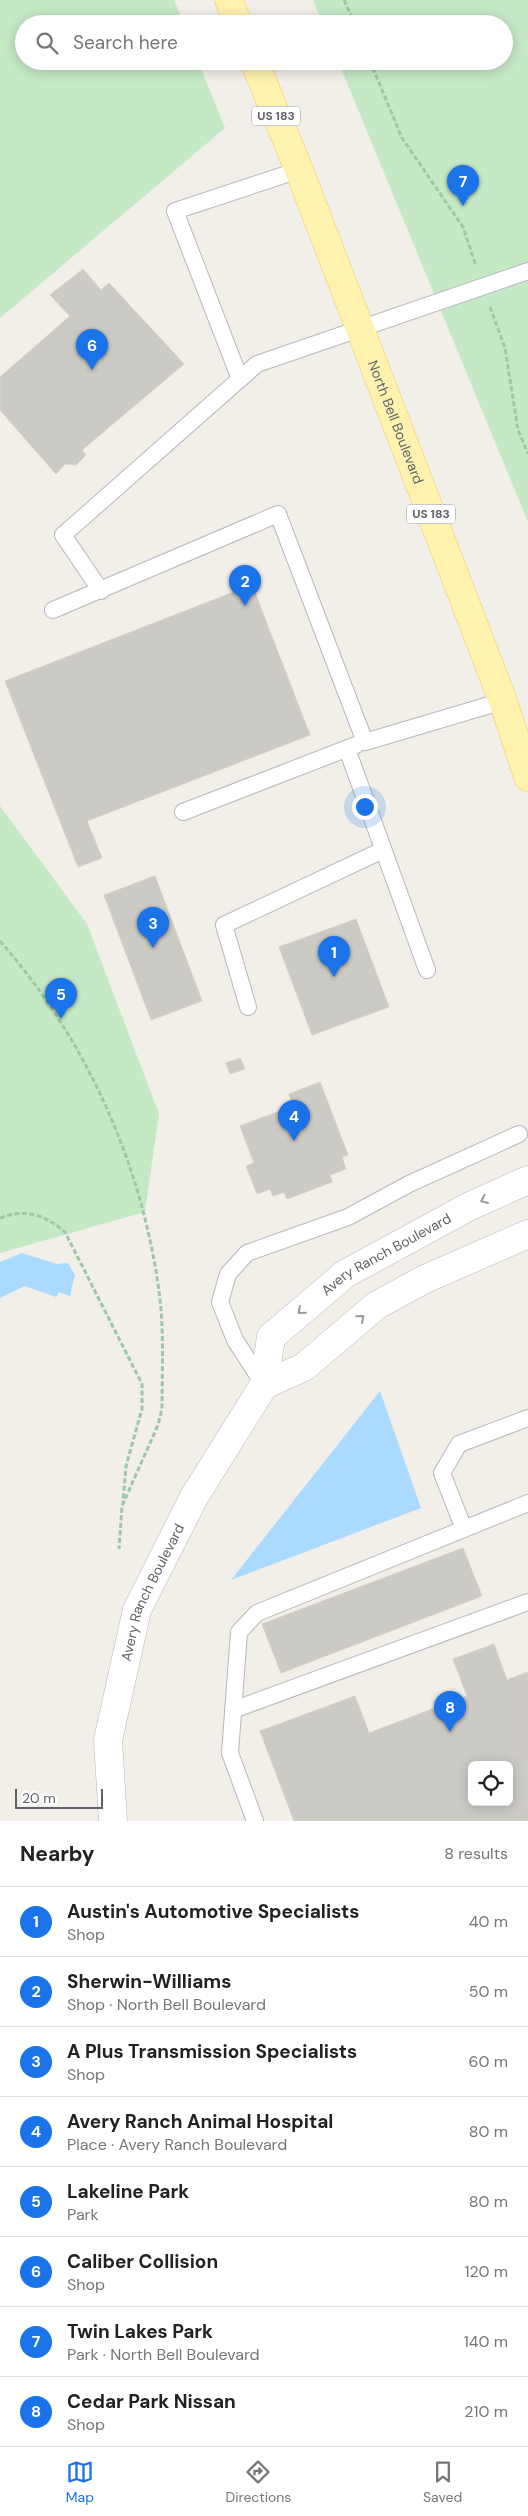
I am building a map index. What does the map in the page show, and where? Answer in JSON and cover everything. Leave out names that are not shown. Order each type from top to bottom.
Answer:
[{"type":"main road","points":[[229,0],[235,15]]},
{"type":"main road","name":"US 183","points":[[258,70],[298,170]]},
{"type":"main road","name":"North Bell Boulevard","points":[[298,170],[503,701]]},
{"type":"main road","name":"US 183","points":[[503,701],[528,776]]},
{"type":"street","name":"Avery Ranch Boulevard","points":[[113,1821],[108,1740],[136,1610],[194,1497],[264,1385],[271,1337],[345,1274],[470,1206],[528,1180]]},
{"type":"street","points":[[264,1385],[304,1367],[377,1305],[425,1279],[528,1234]]},
{"type":"lane","points":[[240,379],[175,210],[298,170]]},
{"type":"lane","points":[[101,591],[63,535],[257,364],[528,271]]},
{"type":"lane","points":[[53,610],[278,514],[365,742]]},
{"type":"lane","points":[[183,812],[365,742],[503,701]]},
{"type":"lane","points":[[347,749],[427,970]]},
{"type":"lane","points":[[248,1007],[224,926],[383,850]]},
{"type":"lane","points":[[264,1385],[235,1340],[220,1302],[228,1274],[247,1253],[348,1218],[410,1184],[519,1134]]},
{"type":"lane","points":[[464,1529],[442,1473],[459,1444],[528,1418]]},
{"type":"lane","points":[[255,1821],[230,1753],[239,1632],[257,1613],[528,1503]]},
{"type":"lane","points":[[233,1710],[528,1602]]},
{"type":"path","points":[[344,0],[351,15]]},
{"type":"path","points":[[374,70],[402,138],[463,228],[504,348],[518,430],[528,454]]},
{"type":"path","points":[[0,941],[26,971],[75,1045],[106,1104],[124,1151],[147,1230],[160,1300],[162,1409],[158,1425],[122,1506]]},
{"type":"path","points":[[0,1218],[11,1214],[34,1213],[53,1222],[65,1232],[142,1384],[142,1409],[126,1466],[118,1549]]},
{"type":"green space","points":[[0,0],[174,0],[180,15],[15,15],[15,70],[202,70],[225,128],[0,318]]},
{"type":"green space","points":[[313,0],[528,0],[528,522],[342,70],[513,70],[513,15],[319,15]]},
{"type":"green space","points":[[0,806],[87,924],[159,1114],[145,1212],[0,1253]]},
{"type":"water","points":[[22,1253],[57,1264],[68,1263],[75,1275],[70,1296],[59,1292],[56,1297],[25,1286],[0,1298],[0,1262]]},
{"type":"water","points":[[380,1391],[421,1508],[231,1580]]},
{"type":"building","points":[[83,269],[101,290],[109,283],[184,364],[82,450],[86,455],[76,465],[65,464],[56,474],[0,410],[0,377],[70,316],[50,295]]},
{"type":"building","points":[[252,585],[310,735],[87,821],[102,858],[78,867],[5,681]]},
{"type":"building","points":[[155,876],[202,1001],[151,1020],[104,895]]},
{"type":"building","points":[[356,919],[389,1007],[312,1035],[279,947]]},
{"type":"building","points":[[240,1058],[245,1069],[230,1074],[226,1063]]},
{"type":"building","points":[[320,1082],[348,1155],[342,1157],[346,1169],[330,1175],[332,1182],[287,1199],[284,1192],[273,1196],[270,1189],[257,1194],[246,1166],[254,1163],[240,1126],[293,1106],[289,1094]]},
{"type":"building","points":[[463,1548],[482,1596],[281,1673],[262,1624]]},
{"type":"building","points":[[494,1644],[507,1680],[528,1672],[528,1821],[294,1821],[260,1731],[355,1696],[369,1733],[467,1696],[453,1659]]},
{"type":"place","name":"Twin Lakes Park","points":[[463,206]]},
{"type":"place","name":"Caliber Collision","points":[[92,370]]},
{"type":"place","name":"Sherwin-Williams","points":[[245,606]]},
{"type":"place","name":"A Plus Transmission Specialists","points":[[153,948]]},
{"type":"place","name":"Austin's Automotive Specialists","points":[[334,977]]},
{"type":"place","name":"Lakeline Park","points":[[61,1019]]},
{"type":"place","name":"Avery Ranch Animal Hospital","points":[[294,1141]]},
{"type":"place","name":"Cedar Park Nissan","points":[[450,1732]]}]
